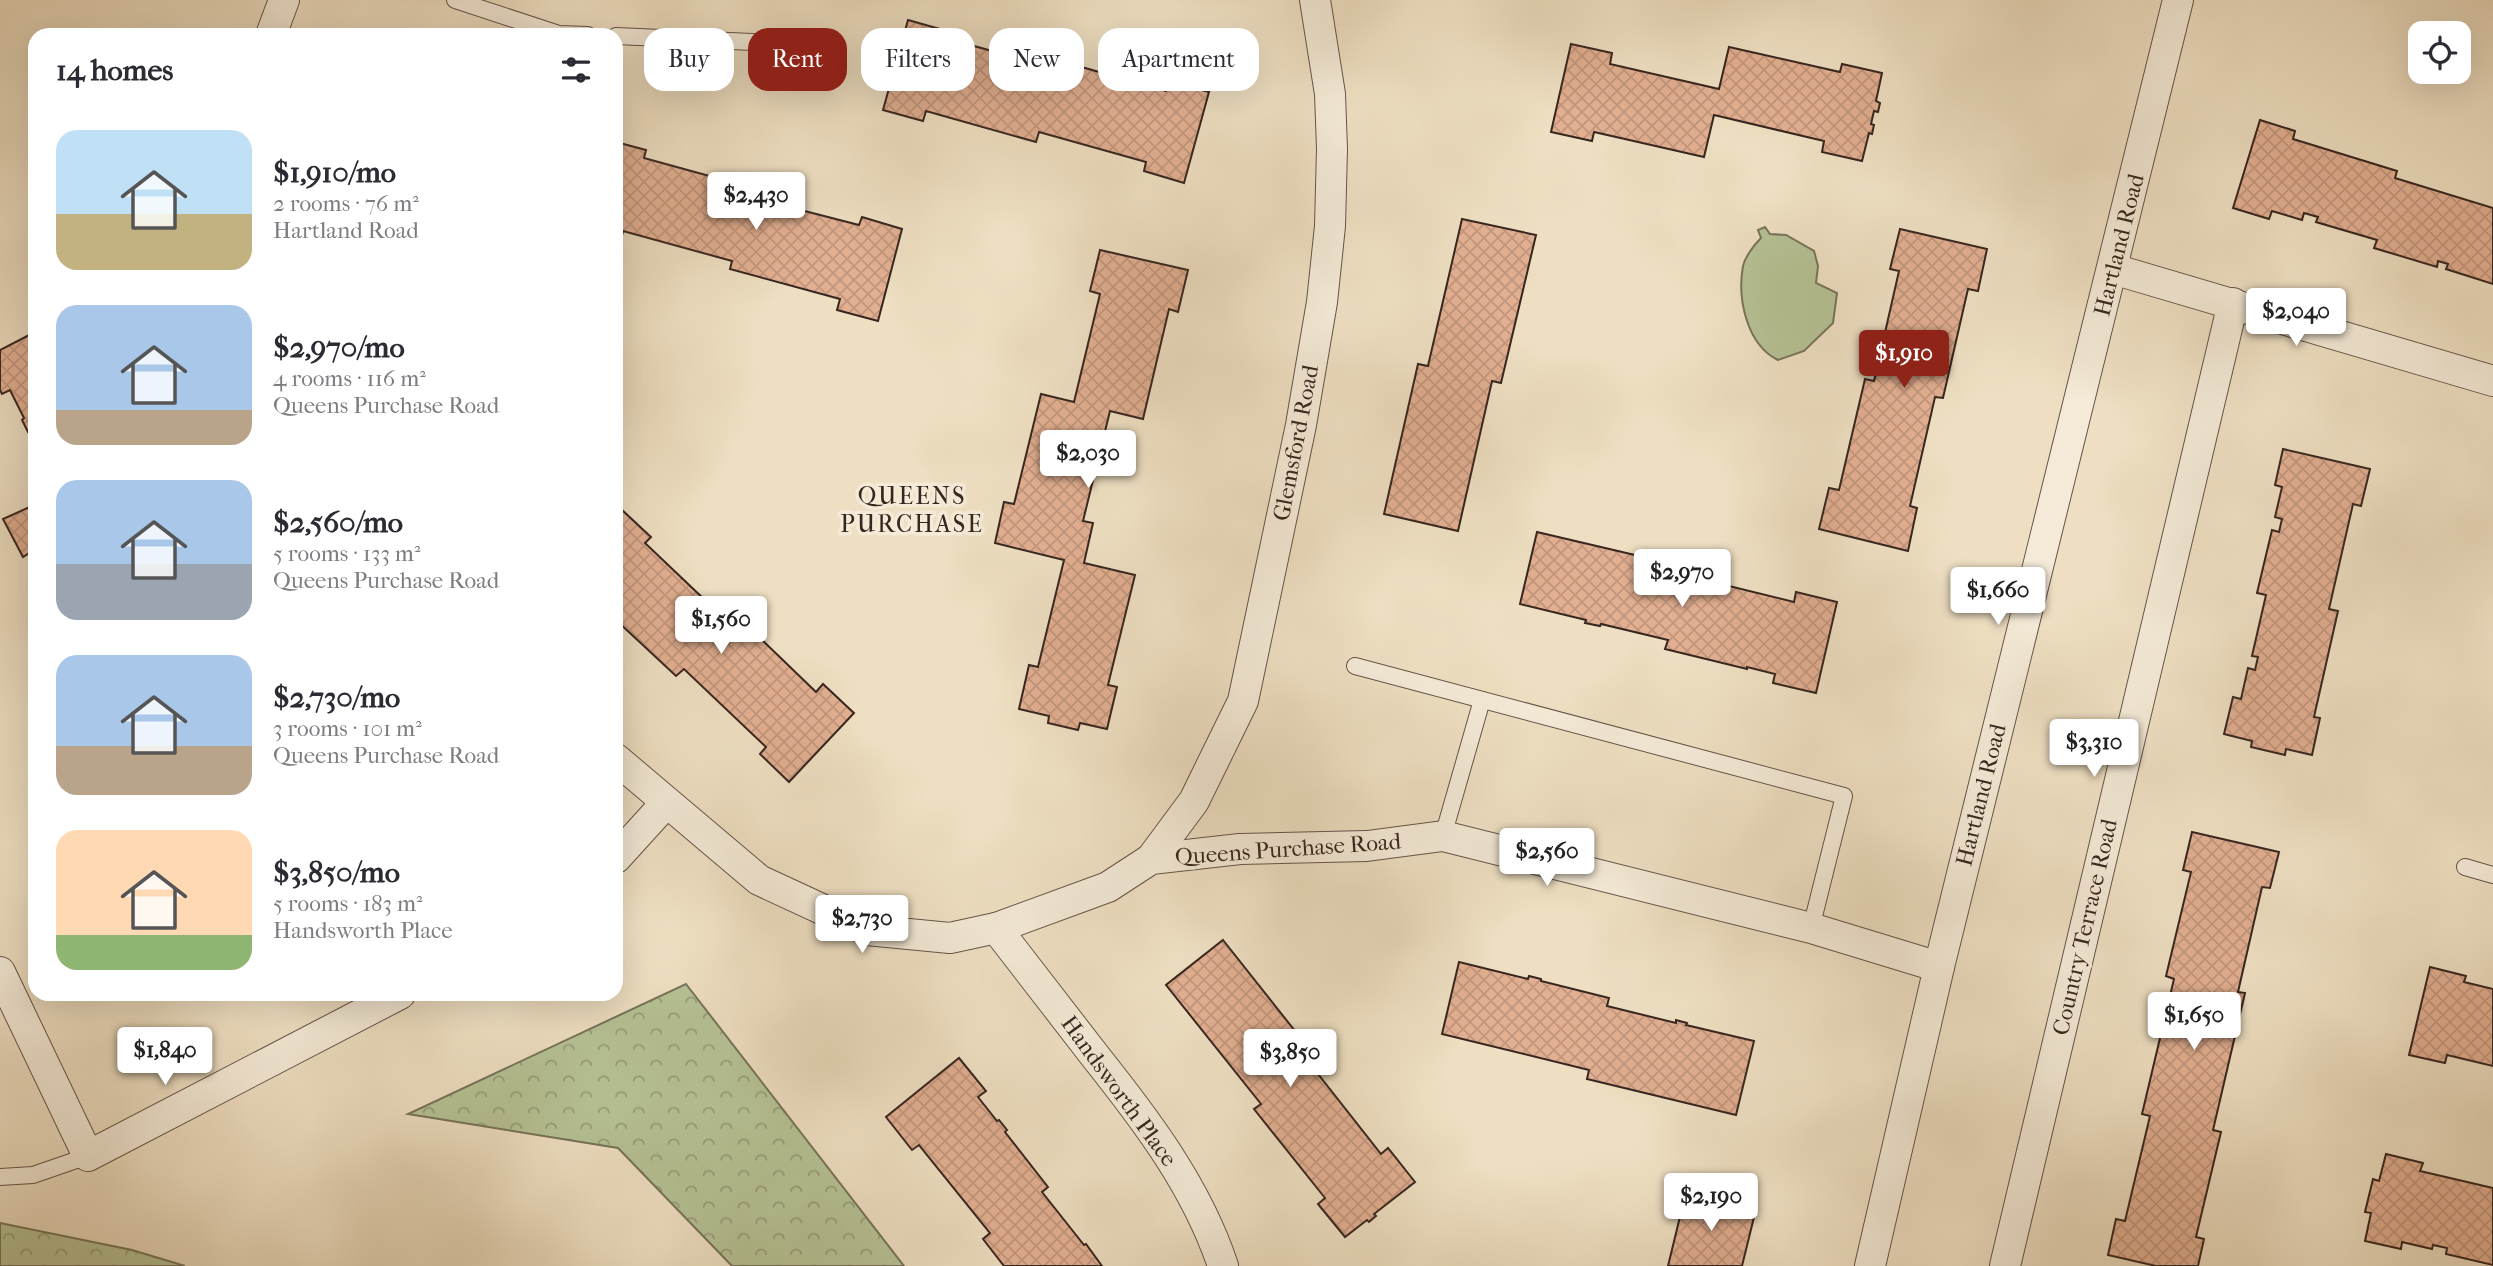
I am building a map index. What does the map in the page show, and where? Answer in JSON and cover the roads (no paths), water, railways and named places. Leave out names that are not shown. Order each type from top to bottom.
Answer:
[{"type":"street","points":[[274,28],[284,0]]},
{"type":"street","name":"Glemsford Road","points":[[1151,859],[1194,801],[1243,701],[1301,425],[1322,302],[1330,226],[1330,94],[1315,0]]},
{"type":"street","name":"Hartland Road","points":[[1870,1266],[1938,967],[2179,0]]},
{"type":"street","points":[[2113,269],[2493,381]]},
{"type":"street","name":"Country Terrace Road","points":[[2005,1266],[2233,303]]},
{"type":"street","name":"Queens Purchase Road","points":[[623,765],[759,880],[867,930],[950,938],[996,928],[1108,887],[1151,859],[1240,849],[1367,846],[1443,836],[1811,928],[1938,967]]},
{"type":"street","points":[[623,850],[666,803]]},
{"type":"street","name":"Handsworth Place","points":[[996,928],[1162,1145],[1189,1189],[1223,1266]]},
{"type":"street","points":[[0,972],[88,1156],[387,1001]]},
{"type":"lane","points":[[455,0],[541,28]]},
{"type":"lane","points":[[623,36],[748,42]]},
{"type":"lane","points":[[1355,666],[1844,796],[1811,928]]},
{"type":"lane","points":[[1443,836],[1482,700]]},
{"type":"lane","points":[[2465,867],[2493,875]]},
{"type":"lane","points":[[0,1177],[33,1175],[88,1156]]},
{"type":"district","name":"QUEENS PURCHASE","points":[[912,510]]}]
